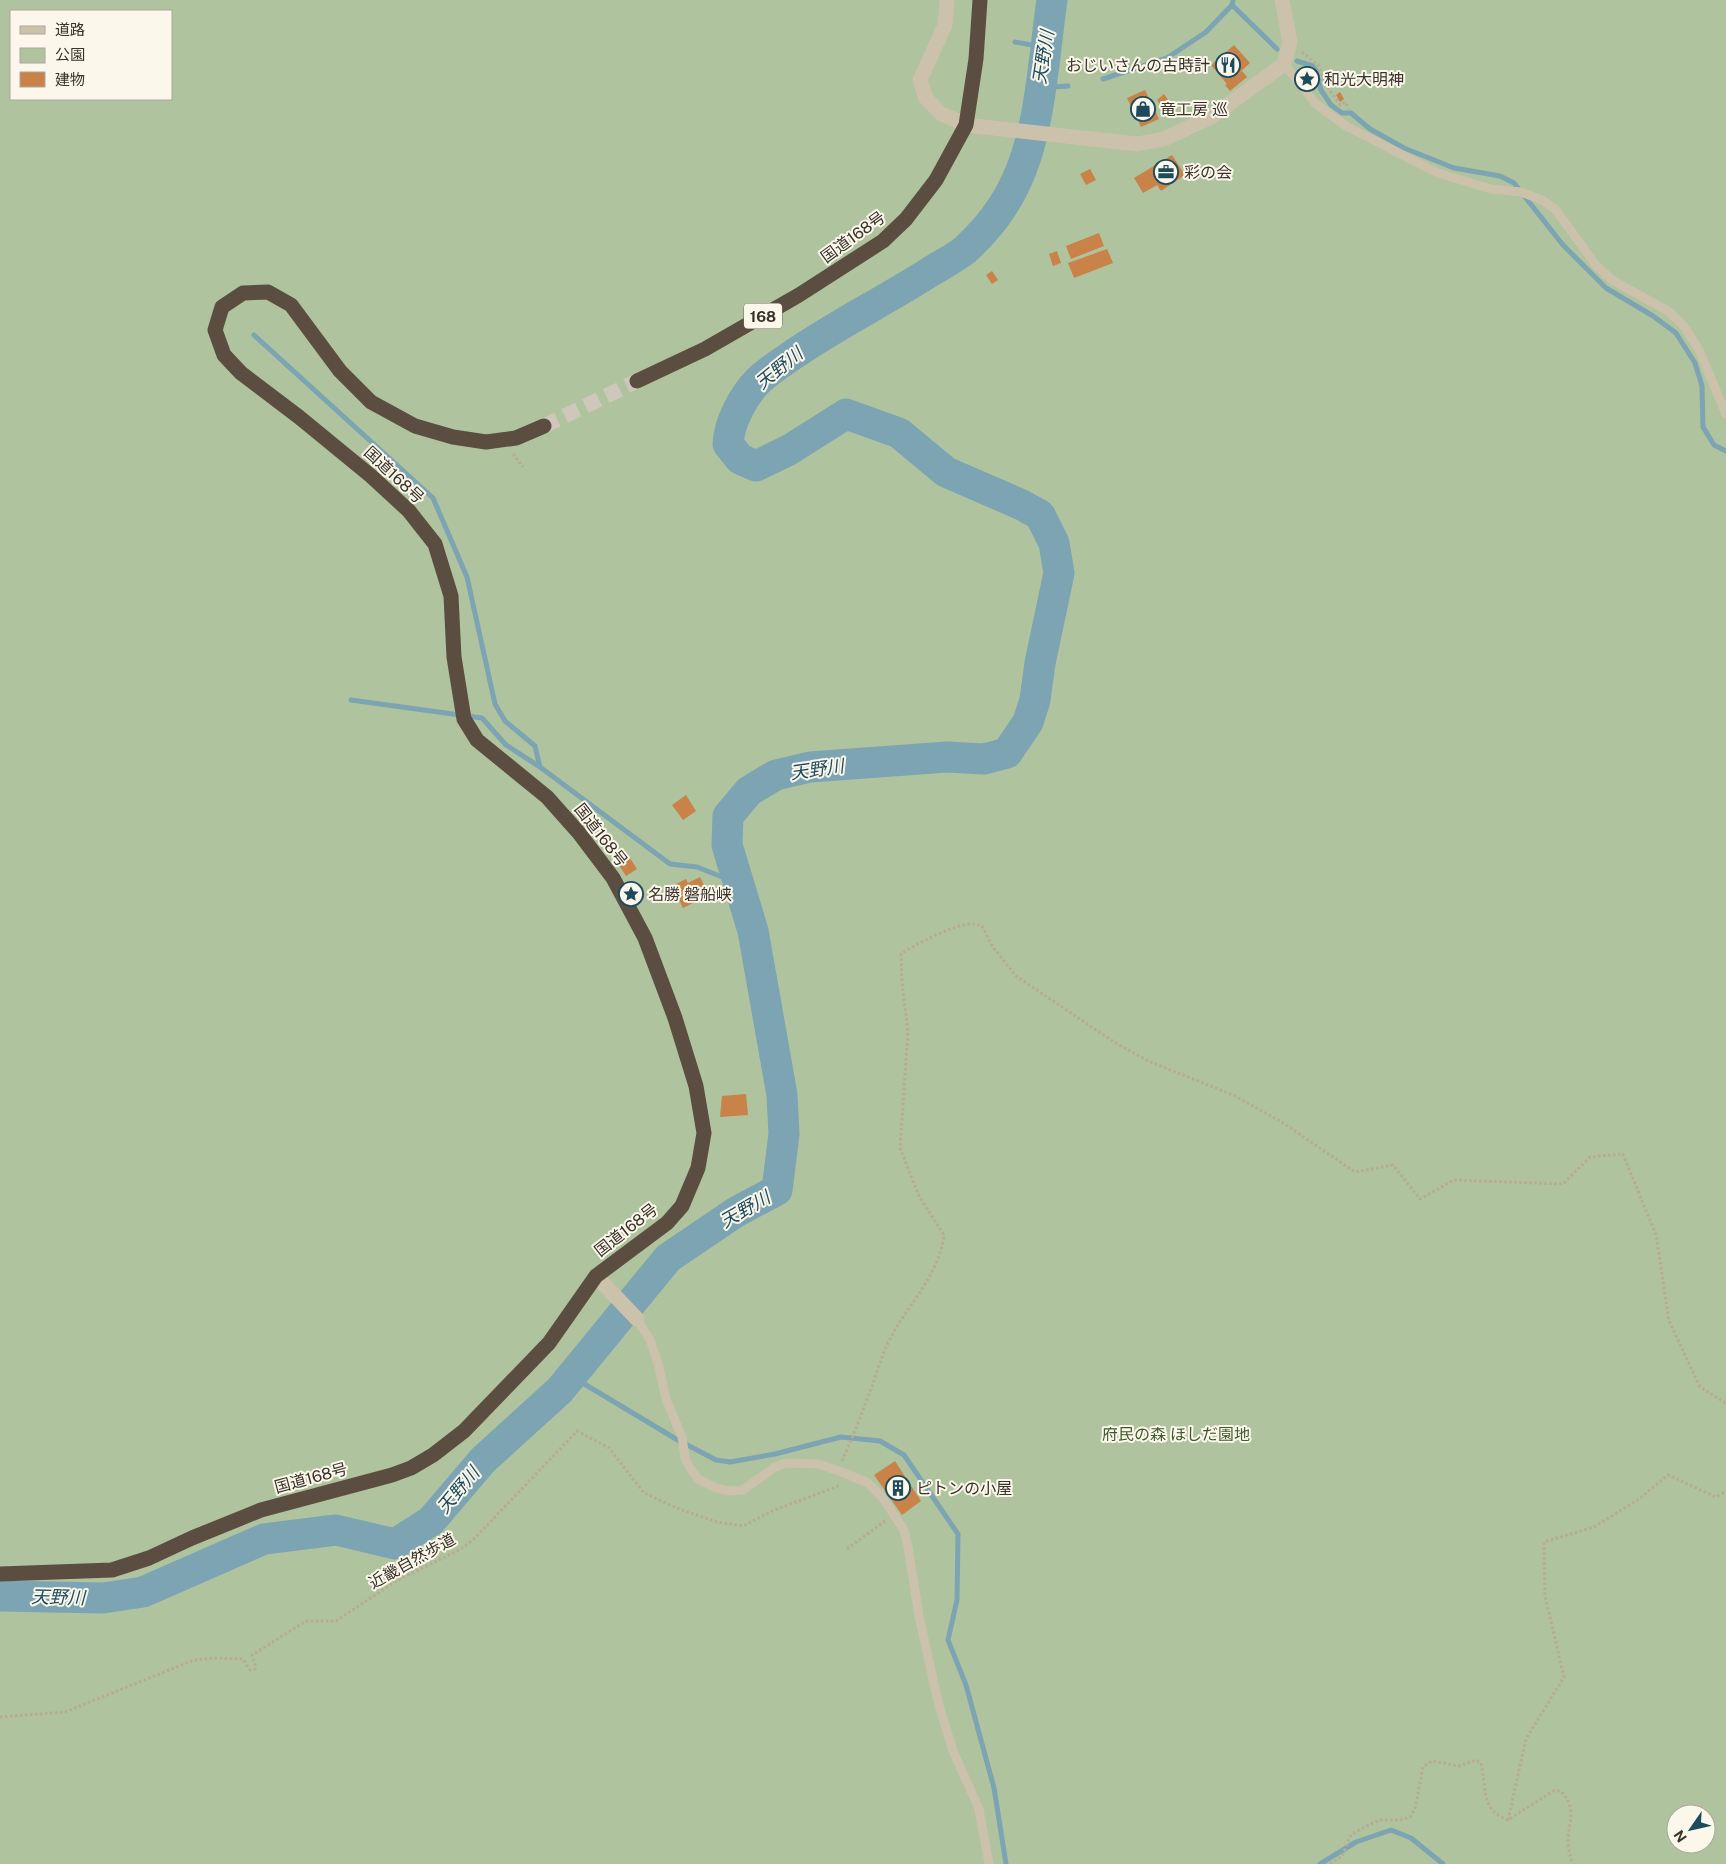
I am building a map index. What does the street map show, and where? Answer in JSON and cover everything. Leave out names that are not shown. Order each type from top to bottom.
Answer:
[{"type":"highway","name":"国道168号","points":[[637,381],[705,349],[799,295],[883,241],[906,218],[936,180],[966,125],[976,59],[980,0]]},
{"type":"highway","name":"国道168号","points":[[0,1574],[112,1570],[149,1558],[261,1510],[392,1475],[411,1468],[433,1455],[464,1431],[549,1344],[601,1281],[612,1262],[650,1237],[682,1206],[698,1168],[704,1133],[696,1086],[678,1027],[645,938],[613,878],[579,832],[548,796],[477,740],[464,719],[454,657],[451,596],[435,544],[409,511],[371,476],[299,417],[240,373],[224,355],[215,330],[222,306],[243,293],[268,292],[291,305],[340,371],[371,402],[414,426],[453,437],[486,442],[516,438],[544,426]]},
{"type":"street","points":[[947,0],[945,25],[920,80],[926,98],[940,113],[966,125],[1137,144],[1164,139],[1211,116],[1284,64],[1290,42],[1282,0]]},
{"type":"street","points":[[601,1281],[637,1319]]},
{"type":"lane","points":[[1284,64],[1316,104],[1346,126],[1438,173],[1490,188],[1521,192],[1542,200],[1556,210],[1595,264],[1612,280],[1668,311],[1683,325],[1699,350],[1726,414]]},
{"type":"lane","points":[[637,1319],[650,1340],[658,1363],[666,1399],[682,1437],[685,1458],[698,1479],[716,1488],[730,1491],[743,1490],[775,1467],[786,1463],[819,1464],[868,1483],[882,1497],[904,1530],[918,1616],[938,1702],[953,1751],[979,1809],[989,1864]]},
{"type":"path","points":[[1307,56],[1319,66],[1317,75],[1340,105],[1345,102],[1348,109]]},
{"type":"path","points":[[510,450],[523,467]]},
{"type":"path","points":[[838,1470],[851,1441],[887,1345],[899,1322],[910,1309],[936,1266],[942,1249],[944,1235],[919,1196],[900,1148],[908,1039],[901,954],[922,941],[960,926],[974,924],[982,926],[993,947],[1016,976],[1114,1042],[1148,1061],[1233,1094],[1280,1121],[1355,1172],[1393,1165],[1420,1198],[1454,1180],[1563,1184],[1590,1157],[1623,1154],[1656,1235],[1669,1321],[1700,1387],[1726,1403]]},
{"type":"path","name":"近畿自然歩道","points":[[0,1716],[65,1712],[194,1660],[216,1658],[243,1659],[250,1670],[255,1669],[252,1655],[306,1621],[336,1621],[396,1581],[461,1549],[473,1540],[577,1431],[609,1448],[644,1493],[679,1510],[729,1525],[743,1526],[788,1504],[857,1478]]},
{"type":"path","points":[[1508,1820],[1526,1739],[1564,1677],[1545,1596],[1544,1542],[1594,1527],[1639,1499],[1668,1475],[1716,1497],[1726,1491]]},
{"type":"path","points":[[847,1549],[894,1515]]},
{"type":"path","points":[[1330,1864],[1342,1856],[1351,1835],[1366,1826],[1380,1820],[1400,1820],[1410,1817],[1415,1809],[1423,1767],[1432,1761],[1459,1766],[1476,1760],[1481,1763],[1490,1808],[1498,1816],[1508,1820]]},
{"type":"path","points":[[1508,1820],[1553,1791],[1561,1791],[1568,1798],[1572,1810],[1568,1841],[1573,1864]]},
{"type":"green space","name":"府民の森 ほしだ園地","points":[[0,0],[1726,0],[1726,1864],[0,1864]]},
{"type":"building","points":[[1234,45],[1250,63],[1237,75],[1242,71],[1247,77],[1230,91],[1225,85],[1227,84],[1211,65]]},
{"type":"building","points":[[1145,90],[1159,119],[1141,127],[1127,98]]},
{"type":"building","points":[[1340,92],[1344,99],[1340,102],[1336,95]]},
{"type":"building","points":[[1164,94],[1168,100],[1161,106],[1157,100]]},
{"type":"building","points":[[1172,155],[1185,175],[1161,191],[1157,185],[1143,193],[1134,178]]},
{"type":"building","points":[[1090,169],[1096,180],[1086,185],[1080,174]]},
{"type":"building","points":[[1099,233],[1104,246],[1071,259],[1066,246]]},
{"type":"building","points":[[1107,249],[1113,263],[1074,278],[1068,263]]},
{"type":"building","points":[[1057,251],[1061,263],[1053,266],[1049,254]]},
{"type":"building","points":[[992,271],[998,280],[992,284],[986,275]]},
{"type":"building","points":[[686,795],[696,811],[683,820],[672,805]]},
{"type":"building","points":[[624,849],[637,869],[626,876],[613,856]]},
{"type":"building","points":[[700,877],[709,895],[683,908],[672,886],[686,879],[688,883]]},
{"type":"building","points":[[746,1094],[748,1115],[720,1117],[722,1096]]},
{"type":"building","name":"ピトンの小屋","points":[[895,1461],[921,1501],[902,1515],[874,1475]]},
{"type":"waterway","name":"天野川","points":[[0,1596],[103,1598],[143,1592],[264,1539],[336,1530],[395,1544],[431,1521],[483,1460],[560,1390],[668,1258],[736,1212],[777,1190],[784,1134],[782,1095],[753,931],[727,845],[728,816],[749,791],[776,775],[810,767],[947,757],[984,759],[1007,753],[1028,722],[1035,700],[1040,663],[1059,573],[1054,543],[1040,515],[1022,505],[946,472],[899,433],[846,414],[789,450],[756,466],[740,459],[728,444],[731,427],[742,402],[752,387],[767,373],[830,331],[957,256],[994,219],[1015,184],[1025,160],[1032,134],[1038,107],[1052,0]]},
{"type":"waterway","points":[[1103,79],[1167,58],[1206,32],[1232,5],[1233,0]]},
{"type":"waterway","points":[[1232,5],[1277,49]]},
{"type":"waterway","points":[[1015,42],[1045,47]]},
{"type":"waterway","points":[[1297,61],[1313,66],[1321,90],[1331,105],[1342,113],[1351,113],[1370,129],[1404,148],[1454,168],[1500,176],[1514,183],[1563,245],[1606,288],[1653,316],[1676,333],[1695,363],[1702,386],[1703,427],[1714,445],[1726,451]]},
{"type":"waterway","points":[[1040,88],[1068,86]]},
{"type":"waterway","points":[[254,335],[433,498],[467,577],[495,704],[505,721],[535,746],[540,767]]},
{"type":"waterway","points":[[351,700],[482,718],[506,745],[540,767],[670,864],[697,867],[737,883]]},
{"type":"waterway","points":[[571,1376],[676,1439],[716,1460],[730,1462],[775,1454],[841,1437],[880,1441],[904,1455],[958,1534],[957,1600],[948,1640],[966,1685],[994,1788],[1006,1864]]},
{"type":"waterway","points":[[1320,1864],[1356,1842],[1391,1830],[1411,1838],[1443,1864]]},
{"type":"tunnel","points":[[544,426],[637,381]]},
{"type":"place","name":"おじいさんの古時計","points":[[1228,65]]},
{"type":"place","name":"和光大明神","points":[[1307,79]]},
{"type":"place","name":"竜工房 巡","points":[[1143,109]]},
{"type":"place","name":"彩の会","points":[[1166,172]]},
{"type":"place","name":"名勝 磐船峡","points":[[631,894]]},
{"type":"place","name":"ピトンの小屋","points":[[898,1488]]}]
